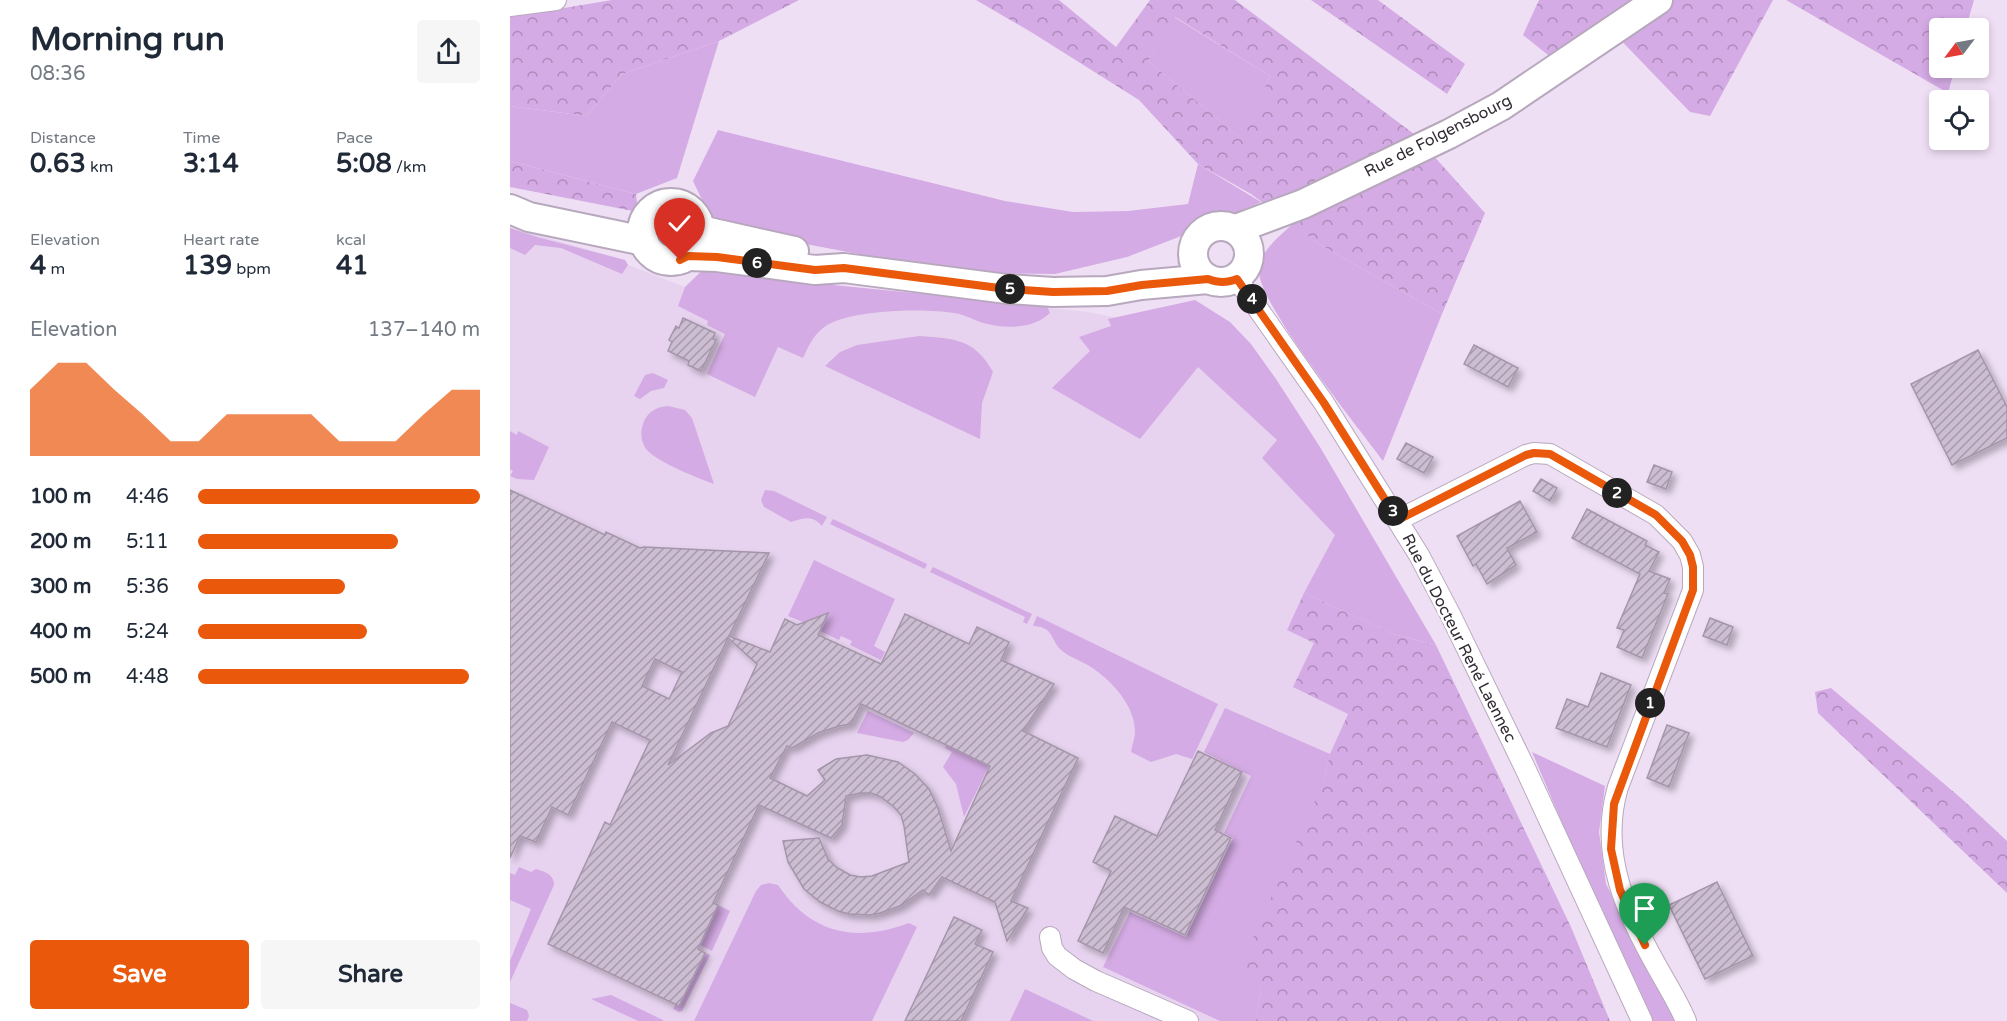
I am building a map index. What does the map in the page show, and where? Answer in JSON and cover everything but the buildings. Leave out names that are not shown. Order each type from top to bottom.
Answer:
[{"type":"main road","name":"Rue de Folgensbourg","points":[[1236,229],[1303,204],[1449,134],[1501,106],[1658,0]]},
{"type":"main road","points":[[510,204],[531,204],[644,231]]},
{"type":"main road","points":[[678,204],[692,213],[699,228],[698,243],[688,256],[680,260],[662,260],[648,249],[644,231],[655,208],[662,205],[678,204]]},
{"type":"main road","name":"Rue de Folgensbourg","points":[[1251,254],[1303,204]]},
{"type":"main road","points":[[510,209],[529,217],[644,231]]},
{"type":"main road","points":[[1224,225],[1236,229],[1242,235],[1251,254],[1249,264],[1237,279],[1217,282],[1208,279],[1194,263],[1195,241],[1202,232],[1213,226],[1224,225]]},
{"type":"main road","points":[[699,228],[819,256],[844,268]]},
{"type":"main road","points":[[1142,285],[1193,253]]},
{"type":"main road","points":[[688,256],[717,257],[815,270],[844,268],[1007,289],[1053,292],[1107,291],[1142,285],[1208,279]]},
{"type":"street","points":[[510,6],[556,0]]},
{"type":"street","name":"Rue du Docteur René Laennec","points":[[1237,279],[1324,403],[1398,520],[1450,614],[1525,768],[1642,1021]]},
{"type":"street","points":[[1398,520],[1526,455],[1550,454],[1656,515],[1682,541],[1690,555],[1693,567],[1693,590],[1618,788],[1614,804],[1611,849],[1620,890],[1645,945],[1686,1021]]},
{"type":"street","points":[[1050,937],[1052,948],[1057,956],[1074,969],[1188,1021]]},
{"type":"shaded area","points":[[510,225],[625,260],[628,265],[685,287],[708,265],[761,278],[1088,312],[1149,324],[1269,422],[1376,592],[1571,1021],[510,1021]]},
{"type":"green space","points":[[612,0],[799,0],[719,41],[622,74],[586,116],[510,106],[510,17]]},
{"type":"green space","points":[[976,0],[1059,0],[1116,47],[1150,0],[1235,0],[1414,134],[1485,213],[1442,314],[1319,244],[1251,194],[1198,164],[1139,100]],"holes":[[[1175,17],[1270,76],[1242,139],[1148,61]]]},
{"type":"green space","points":[[1311,0],[1378,0],[1465,64],[1447,94]]},
{"type":"green space","points":[[1539,0],[1773,0],[1710,116],[1690,112],[1611,30],[1553,59],[1523,35]]},
{"type":"green space","points":[[1786,0],[1974,0],[1969,18],[1929,18],[1929,78],[1952,78],[1949,90],[1943,90]]},
{"type":"green space","points":[[1174,17],[1270,76],[1243,140],[1148,61]]},
{"type":"green space","points":[[719,41],[677,178],[636,194],[510,161],[510,106],[586,116],[622,74]]},
{"type":"green space","points":[[718,130],[1005,201],[1073,212],[1128,211],[1188,204],[1198,164],[1261,202],[1127,257],[1055,274],[959,273],[715,227],[693,181]]},
{"type":"green space","points":[[510,161],[636,194],[638,212],[510,187]]},
{"type":"green space","points":[[671,218],[677,219],[685,227],[685,239],[677,247],[671,248],[665,247],[657,239],[656,233],[657,227],[665,219]]},
{"type":"green space","points":[[1293,224],[1319,244],[1442,314],[1383,461],[1312,367],[1275,311],[1264,289],[1259,272],[1262,258],[1271,245]]},
{"type":"green space","points":[[510,228],[625,260],[628,265],[622,274],[561,248],[535,245],[525,255],[510,248]]},
{"type":"green space","points":[[708,265],[761,278],[1047,306],[1050,313],[1035,323],[1008,327],[941,311],[886,312],[849,317],[834,322],[819,331],[803,358],[778,347],[755,397],[707,374],[725,334],[707,325],[708,321],[678,306],[685,287]]},
{"type":"green space","points":[[1195,300],[1230,322],[1251,344],[1276,379],[1320,447],[1436,645],[1393,634],[1304,593],[1335,535],[1262,458],[1277,440],[1198,367],[1140,439],[1052,388],[1090,351],[1079,337],[1111,326],[1108,319]]},
{"type":"green space","points":[[919,336],[943,338],[971,346],[993,372],[982,403],[980,439],[825,366],[840,352],[857,345]]},
{"type":"green space","points":[[653,373],[668,380],[664,388],[651,391],[640,399],[634,396],[645,375]]},
{"type":"green space","points":[[668,406],[685,410],[692,418],[714,484],[669,465],[645,447],[641,434],[647,416],[653,411]]},
{"type":"green space","points":[[510,431],[517,435],[518,431],[549,447],[534,480],[517,479],[510,476],[513,471],[510,469]]},
{"type":"green space","points":[[765,490],[774,491],[827,517],[822,526],[808,518],[791,522],[764,507],[761,500]]},
{"type":"green space","points":[[833,519],[927,564],[925,569],[830,524]]},
{"type":"green space","points":[[814,560],[895,599],[874,646],[885,652],[881,660],[850,645],[852,641],[841,636],[839,640],[820,631],[828,613],[803,622],[788,616]]},
{"type":"green space","points":[[933,567],[1032,614],[1027,624],[1023,622],[1025,617],[930,572]]},
{"type":"green space","points":[[1304,593],[1393,634],[1436,645],[1571,927],[1610,1021],[1256,1021],[1261,989],[1241,964],[1324,781],[1330,754],[1348,714],[1293,687],[1314,643],[1287,630]]},
{"type":"green space","points":[[1037,616],[1218,704],[1192,759],[1176,754],[1151,762],[1131,752],[1135,734],[1134,724],[1132,714],[1121,695],[1099,673],[1062,651],[1047,630],[1033,626]]},
{"type":"green space","points":[[1831,688],[1962,799],[2007,841],[2007,893],[1818,713],[1815,692]]},
{"type":"green space","points":[[1225,708],[1330,754],[1324,781],[1261,989],[1256,1021],[1220,1021],[1103,967],[1130,912],[1186,937],[1233,838],[1224,833],[1251,776],[1204,752]]},
{"type":"green space","points":[[868,711],[914,733],[903,742],[857,733]]},
{"type":"green space","points":[[946,745],[989,766],[964,817],[956,784],[943,767],[952,752],[945,748]]},
{"type":"green space","points":[[1532,752],[1605,786],[1599,832],[1606,884],[1675,1021],[1646,1021]]},
{"type":"green space","points":[[519,867],[531,872],[536,869],[546,872],[551,876],[554,885],[510,982],[510,961],[531,909],[510,900],[510,873],[515,875]]},
{"type":"green space","points":[[769,883],[778,885],[791,902],[805,914],[820,924],[836,930],[853,933],[870,932],[909,923],[917,927],[872,1021],[694,1021],[756,891],[761,885]]},
{"type":"green space","points":[[718,905],[730,911],[712,951],[700,945]]},
{"type":"green space","points":[[705,953],[710,955],[682,1011],[673,1009],[697,971]]},
{"type":"green space","points":[[1025,989],[1093,1021],[1010,1021]]},
{"type":"green space","points":[[611,995],[663,1021],[638,1021],[591,999]]},
{"type":"green space","points":[[510,1003],[527,1010],[529,1016],[527,1021],[510,1021]]},
{"type":"route","points":[[680,260],[688,256],[717,257],[815,270],[844,268],[1007,289],[1053,292],[1107,291],[1142,285],[1208,279],[1227,282],[1237,279],[1324,403],[1398,520],[1534,453],[1550,454],[1656,515],[1682,541],[1690,555],[1693,567],[1693,590],[1614,804],[1611,849],[1620,890],[1645,945]]}]
